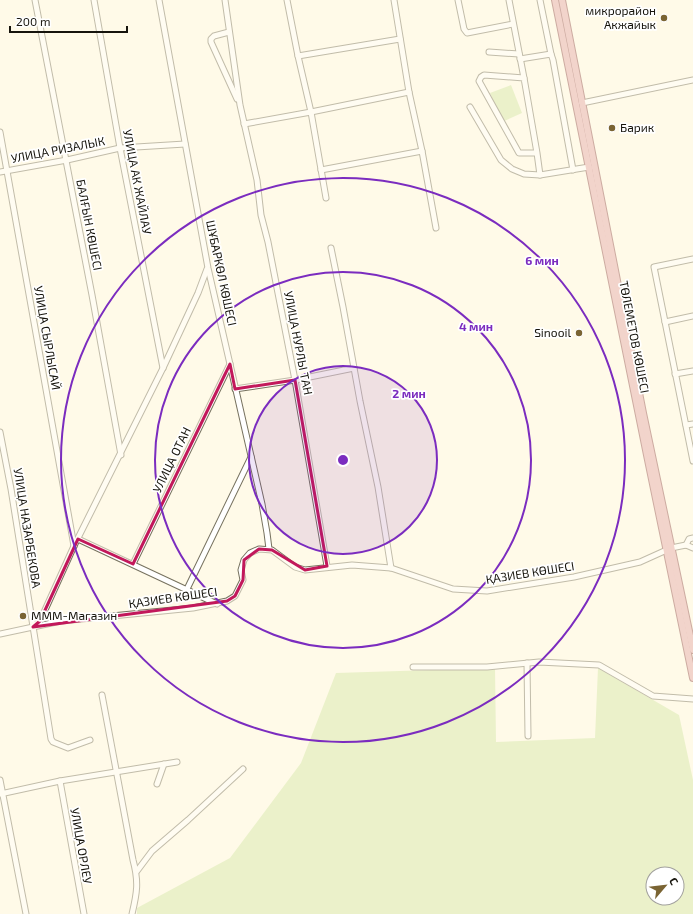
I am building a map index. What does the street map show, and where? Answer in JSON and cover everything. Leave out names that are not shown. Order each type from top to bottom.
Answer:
[{"type":"main road","name":"ТӨЛЕМЕТОВ КӨШЕСІ","points":[[555,0],[589,154],[685,626],[693,678]]},
{"type":"main road","name":"ТӨЛЕМЕТОВ КӨШЕСІ","points":[[562,0],[582,103],[589,154],[589,167],[648,460],[669,549]]},
{"type":"main road","name":"ТӨЛЕМЕТОВ КӨШЕСІ","points":[[685,626],[693,650]]},
{"type":"street","name":"БАЛҒЫН КӨШЕСІ","points":[[35,0],[67,160],[121,454]]},
{"type":"street","name":"УЛИЦА АК ЖАЙЛАУ","points":[[94,0],[120,148],[163,368]]},
{"type":"street","name":"ШҰБАРКӨЛ КӨШЕСІ","points":[[159,0],[208,268],[266,522],[268,549]]},
{"type":"street","points":[[225,0],[240,105]]},
{"type":"street","points":[[288,0],[298,56],[311,112],[326,198]]},
{"type":"street","points":[[394,0],[409,92],[422,151],[436,228]]},
{"type":"street","points":[[458,0],[463,24],[467,33],[514,24]]},
{"type":"street","points":[[510,0],[540,174]]},
{"type":"street","points":[[540,0],[553,60],[573,170]]},
{"type":"street","points":[[229,32],[214,36],[211,42],[240,105]]},
{"type":"street","points":[[298,56],[400,39]]},
{"type":"street","points":[[489,52],[520,57],[551,54]]},
{"type":"street","points":[[524,78],[484,75],[479,81],[519,153],[537,153]]},
{"type":"street","points":[[582,103],[693,80]]},
{"type":"street","points":[[244,124],[409,92]]},
{"type":"street","name":"УЛИЦА НУРЛЫ ТАН","points":[[240,105],[256,180],[263,228],[268,242],[295,380],[327,566]]},
{"type":"street","points":[[470,107],[500,160],[512,169],[524,174],[540,174],[589,167]]},
{"type":"street","name":"УЛИЦА СЫРЛЫСАЙ","points":[[0,132],[74,546]]},
{"type":"street","name":"УЛИЦА РИЗАЛЫК","points":[[0,172],[67,160],[120,148],[185,144]]},
{"type":"street","points":[[321,170],[422,151]]},
{"type":"street","points":[[331,248],[378,487],[391,568]]},
{"type":"street","points":[[693,259],[654,267],[693,460]]},
{"type":"street","points":[[32,626],[40,620],[74,546],[163,368],[208,268]]},
{"type":"street","points":[[665,322],[693,316]]},
{"type":"street","name":"УЛИЦА ОТАН","points":[[133,564],[230,364]]},
{"type":"street","points":[[235,389],[295,380],[354,368]]},
{"type":"street","points":[[675,374],[693,371]]},
{"type":"street","points":[[686,425],[693,424]]},
{"type":"street","name":"УЛИЦА НАЗАРБЕКОВА","points":[[0,432],[11,489],[51,739],[54,742],[68,748],[90,740]]},
{"type":"street","points":[[187,589],[251,457]]},
{"type":"street","points":[[693,538],[689,539],[686,545],[693,548]]},
{"type":"street","points":[[78,539],[218,604]]},
{"type":"street","name":"ҚАЗИЕВ КӨШЕСІ","points":[[0,634],[61,621],[184,609],[218,604],[235,596],[243,580],[241,570],[244,560],[250,553],[259,549],[268,549],[295,567],[305,570],[327,566],[352,565],[391,568],[454,589],[487,591],[574,577],[623,566],[649,559],[669,549],[686,545]]},
{"type":"street","points":[[413,667],[487,667],[539,662],[599,665],[653,696],[693,699]]},
{"type":"street","points":[[527,664],[528,736]]},
{"type":"street","points":[[102,695],[133,860],[137,872],[137,892],[132,914]]},
{"type":"street","points":[[1,794],[60,781],[177,762]]},
{"type":"street","points":[[157,784],[164,764]]},
{"type":"street","points":[[137,872],[150,853],[178,830],[243,769]]},
{"type":"street","points":[[0,780],[1,794],[26,914]]},
{"type":"street","name":"УЛИЦА ОРЛЕУ","points":[[60,781],[84,914]]},
{"type":"highlighted area","points":[[230,364],[235,389],[295,380],[327,566],[305,570],[272,550],[259,549],[244,560],[243,580],[235,596],[227,601],[33,627],[40,621],[78,539],[133,564]]},
{"type":"green space","points":[[511,85],[522,113],[502,122],[490,93]]},
{"type":"green space","points":[[495,668],[496,742],[595,738],[598,668],[679,715],[693,780],[693,914],[137,914],[137,908],[230,858],[301,763],[336,673]]},
{"type":"place","name":"микрорайон Акжайык","points":[[664,18]]},
{"type":"place","name":"Барик","points":[[612,128]]},
{"type":"place","name":"Sinooil","points":[[579,333]]},
{"type":"place","name":"МММ-Магазин","points":[[23,616]]}]
